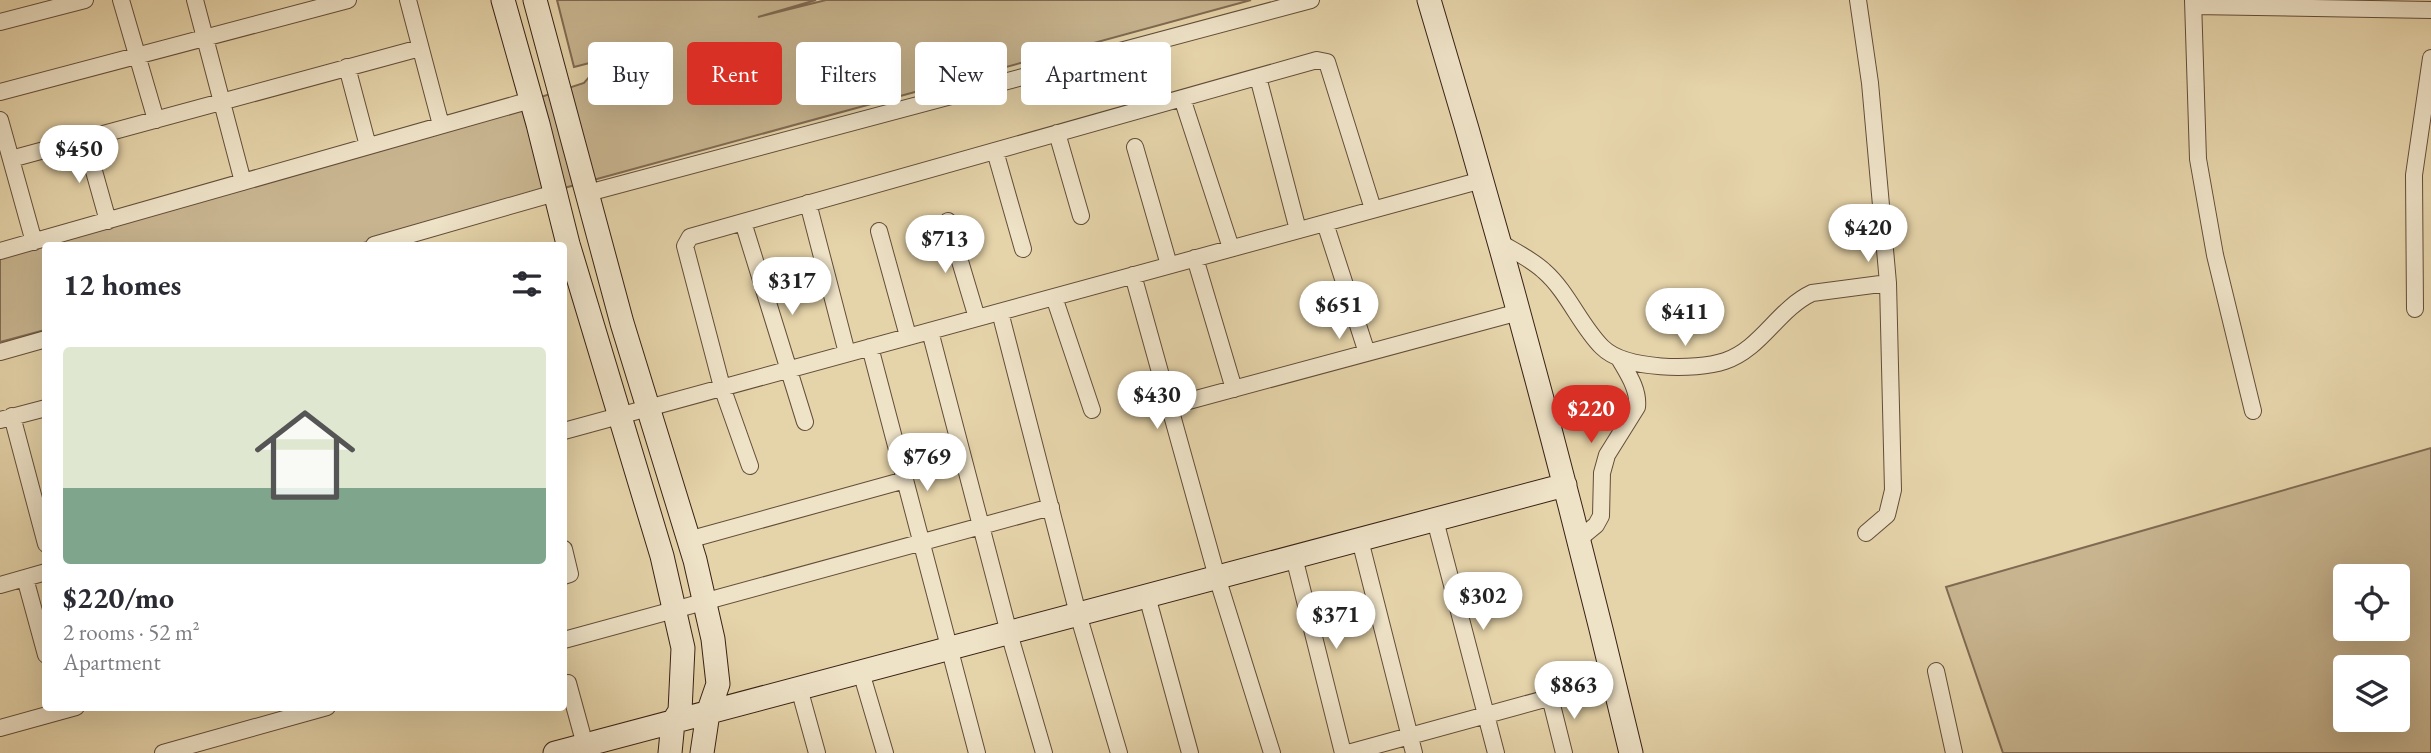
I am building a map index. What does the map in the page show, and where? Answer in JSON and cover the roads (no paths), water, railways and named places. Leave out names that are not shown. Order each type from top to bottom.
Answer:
[{"type":"street","points":[[0,22],[47,5],[85,0]]},
{"type":"street","points":[[121,0],[156,120]]},
{"type":"street","points":[[195,0],[243,182]]},
{"type":"street","points":[[0,92],[348,0]]},
{"type":"street","points":[[408,0],[441,125]]},
{"type":"street","points":[[503,0],[568,244],[662,556],[683,648],[680,711],[673,722],[670,753]]},
{"type":"street","points":[[535,0],[622,323],[688,540],[713,639],[718,684],[708,713],[702,753]]},
{"type":"street","points":[[588,193],[1311,0]]},
{"type":"street","points":[[1429,0],[1519,312],[1579,539],[1631,753]]},
{"type":"street","points":[[1858,0],[1870,83],[1888,283],[1893,490],[1887,514],[1866,533]]},
{"type":"street","points":[[2253,411],[2215,255],[2198,159],[2194,3],[2431,10]]},
{"type":"street","points":[[11,159],[420,48]]},
{"type":"street","points":[[2415,309],[2414,175],[2431,58]]},
{"type":"street","points":[[750,466],[722,387],[685,246],[690,237],[1317,60],[1327,62],[1373,209]]},
{"type":"street","points":[[347,67],[368,146]]},
{"type":"street","points":[[1258,77],[1298,230]]},
{"type":"street","points":[[1182,98],[1231,248]]},
{"type":"street","points":[[0,251],[531,100]]},
{"type":"street","points":[[0,120],[34,242]]},
{"type":"street","points":[[1057,133],[1082,216]]},
{"type":"street","points":[[85,139],[108,220]]},
{"type":"street","points":[[1135,147],[1169,265]]},
{"type":"street","points":[[995,150],[1023,249]]},
{"type":"street","points":[[567,430],[1482,180]]},
{"type":"street","points":[[384,242],[555,193]]},
{"type":"street","points":[[808,203],[847,353]]},
{"type":"street","points":[[948,221],[977,318]]},
{"type":"street","points":[[743,222],[805,422]]},
{"type":"street","points":[[1325,223],[1367,353]]},
{"type":"street","points":[[879,231],[908,337]]},
{"type":"street","points":[[1499,242],[1544,270],[1602,348],[1620,360],[1659,366],[1693,367],[1725,361],[1749,348],[1792,305],[1812,293],[1888,283]]},
{"type":"street","points":[[1195,258],[1234,389]]},
{"type":"street","points":[[1133,275],[1217,578],[1272,753]]},
{"type":"street","points":[[1054,297],[1092,410]]},
{"type":"street","points":[[1000,312],[1078,614],[1119,753]]},
{"type":"street","points":[[1170,406],[1519,312]]},
{"type":"street","points":[[930,331],[1009,633],[1044,753]]},
{"type":"street","points":[[0,352],[42,340]]},
{"type":"street","points":[[870,347],[977,753]]},
{"type":"street","points":[[1579,539],[1596,525],[1601,516],[1602,473],[1607,455],[1637,407],[1638,398],[1620,360]]},
{"type":"street","points":[[42,409],[6,418],[42,531]]},
{"type":"street","points":[[688,540],[905,480]]},
{"type":"street","points":[[555,753],[1565,485]]},
{"type":"street","points":[[567,639],[1051,507]]},
{"type":"street","points":[[1435,520],[1496,753]]},
{"type":"street","points":[[1360,540],[1414,753]]},
{"type":"street","points":[[1294,557],[1345,753],[1614,680]]},
{"type":"street","points":[[0,585],[42,573]]},
{"type":"street","points":[[25,578],[42,640]]},
{"type":"street","points":[[1147,596],[1190,753]]},
{"type":"street","points":[[1936,671],[1954,753]]},
{"type":"street","points":[[861,672],[885,753]]},
{"type":"street","points":[[567,683],[585,745]]},
{"type":"street","points":[[799,688],[817,753]]},
{"type":"street","points":[[1550,697],[1564,753]]},
{"type":"street","points":[[0,728],[55,711]]},
{"type":"street","points":[[163,753],[313,711]]}]
